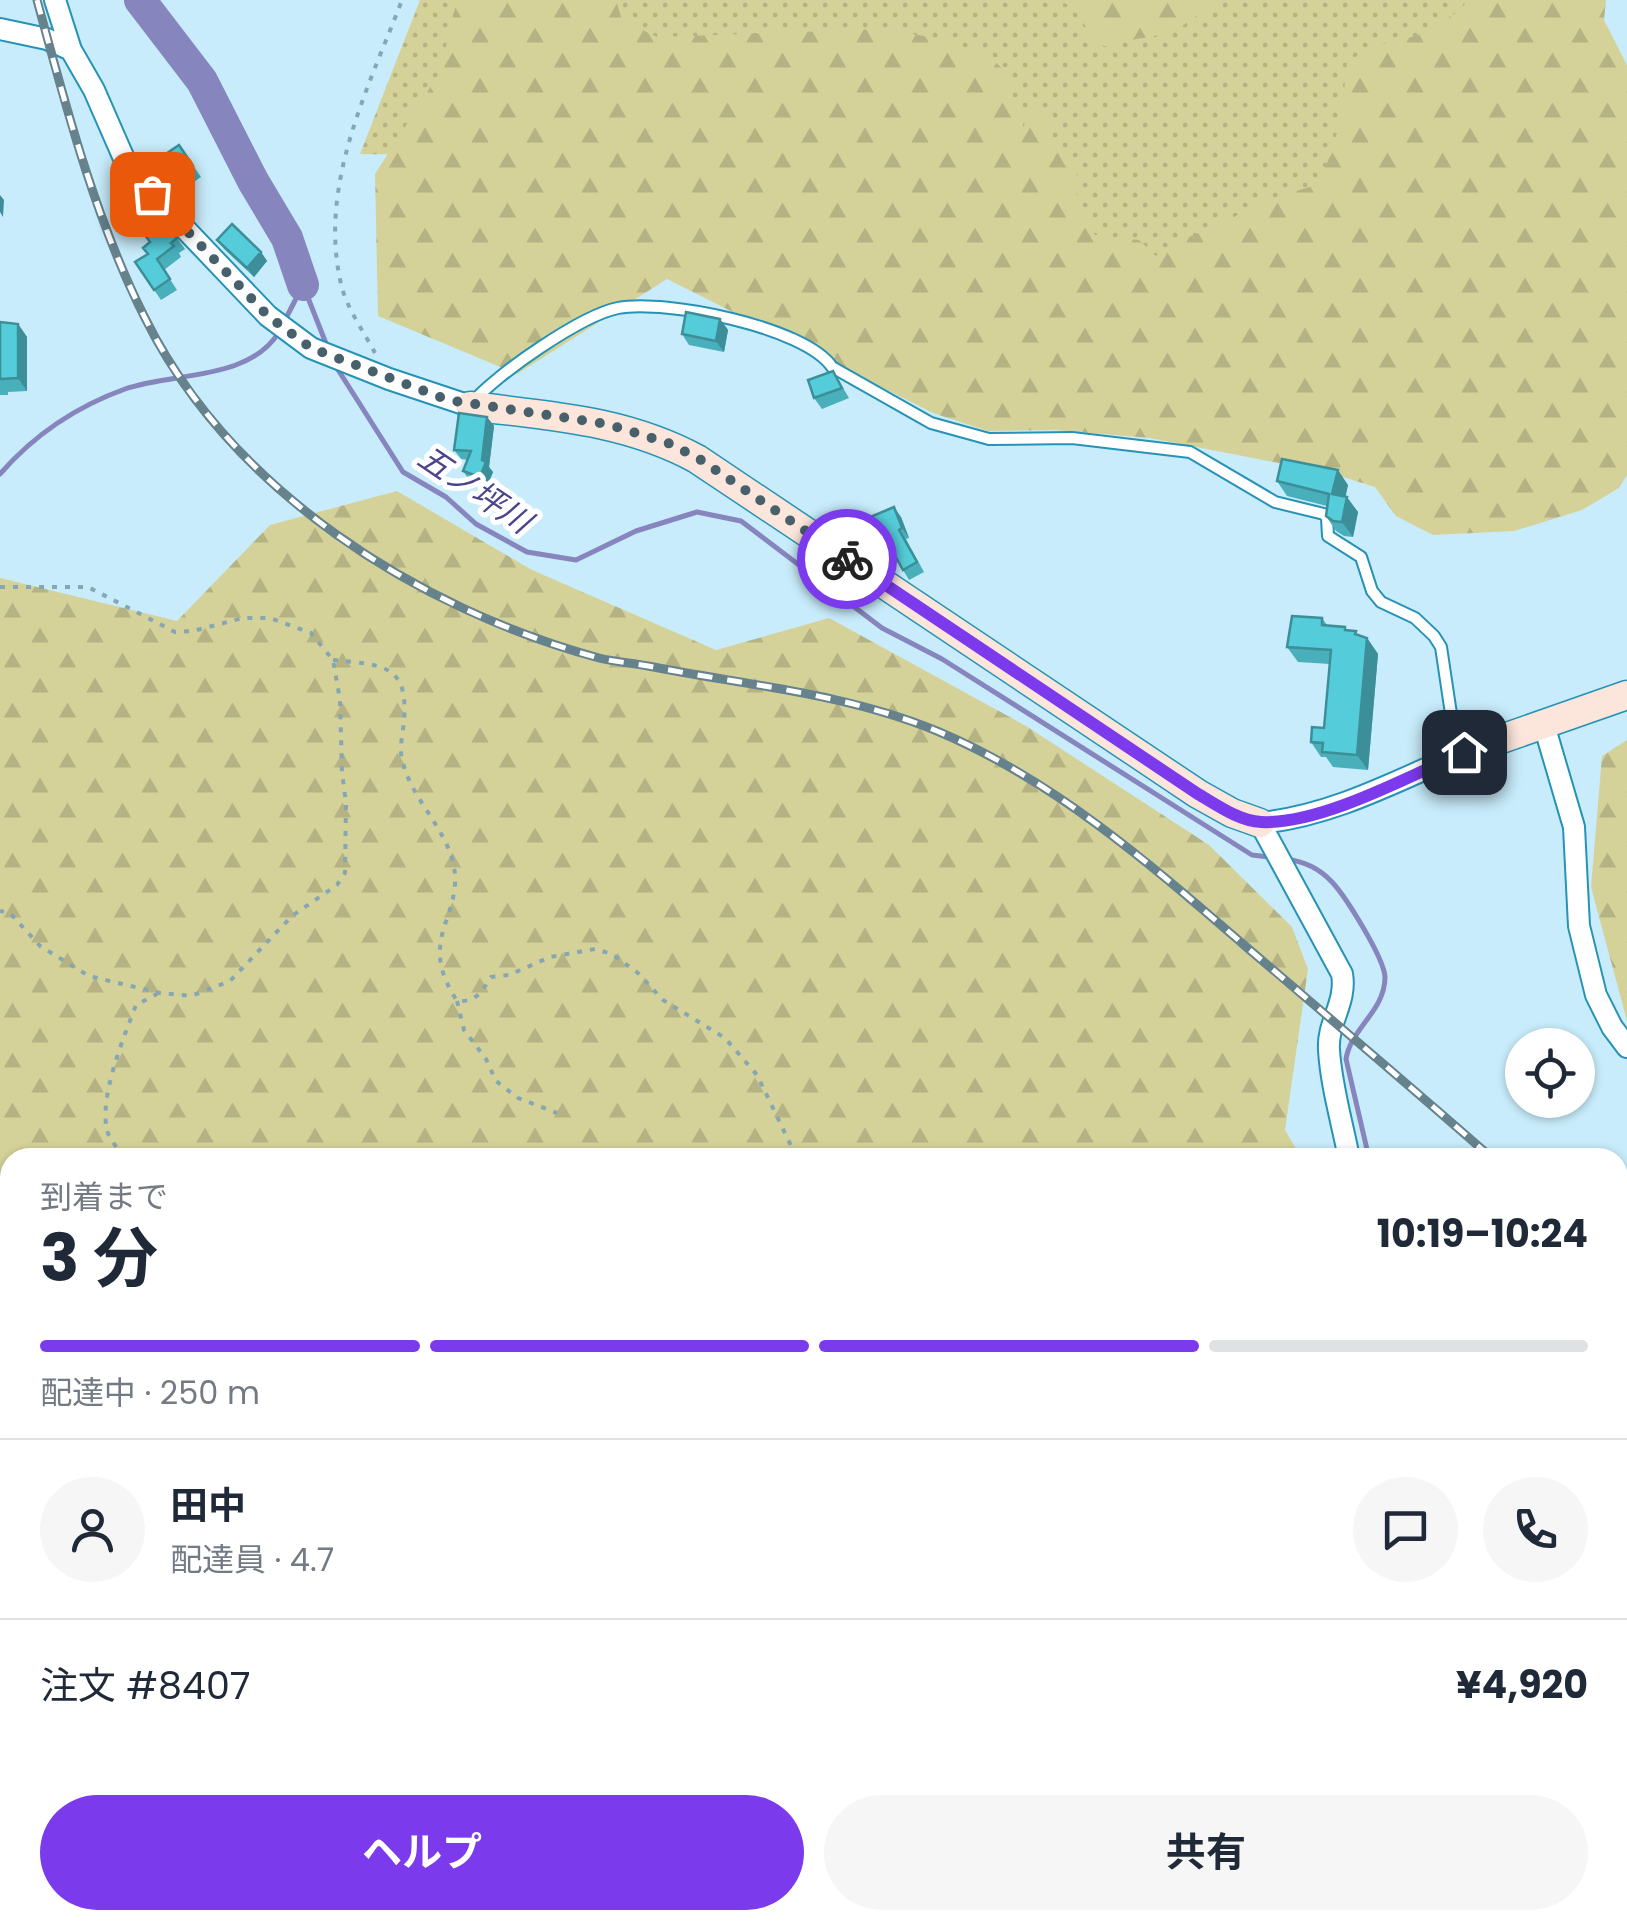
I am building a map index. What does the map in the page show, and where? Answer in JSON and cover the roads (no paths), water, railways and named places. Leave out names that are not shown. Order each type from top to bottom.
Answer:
[{"type":"street","points":[[55,0],[71,50],[130,170],[268,316],[292,336],[311,348],[389,380],[470,406],[607,424],[668,443],[698,458],[1198,794],[1264,830],[1342,974],[1345,990],[1328,1048],[1347,1148]]},
{"type":"street","points":[[0,29],[47,39],[71,50]]},
{"type":"street","points":[[1264,830],[1331,809],[1464,752],[1627,696]]},
{"type":"street","points":[[1544,725],[1574,828],[1579,926],[1592,978],[1612,1027],[1627,1047]]},
{"type":"lane","points":[[470,406],[487,385],[546,343],[615,308],[652,306],[764,326],[822,353],[832,367],[931,423],[989,440],[1072,438],[1190,452],[1276,502],[1324,514],[1328,518],[1328,536],[1361,556],[1372,592],[1381,602],[1425,624],[1442,647],[1452,727],[1464,752]]},
{"type":"waterway","points":[[140,0],[202,81],[287,238],[303,285]]},
{"type":"waterway","name":"五ノ坪川","points":[[303,285],[327,346]]},
{"type":"waterway","points":[[284,322],[303,285]]},
{"type":"waterway","points":[[0,474],[42,434],[89,404],[144,384],[230,367],[266,348],[279,332]]},
{"type":"waterway","name":"五ノ坪川","points":[[335,365],[403,472],[446,497],[476,524],[527,552],[576,560],[636,531],[697,512],[741,521],[882,628],[942,659],[1252,855],[1269,857]]},
{"type":"waterway","name":"五ノ坪川","points":[[1285,859],[1311,866],[1332,882],[1363,928],[1383,968],[1380,1000],[1354,1038],[1346,1059],[1367,1148]]},
{"type":"railway","points":[[37,0],[97,202],[145,318],[182,380],[227,437],[279,489],[336,534],[398,575],[464,609],[531,636],[605,659],[867,707],[937,731],[980,751],[1061,799],[1136,854],[1480,1148]]}]
